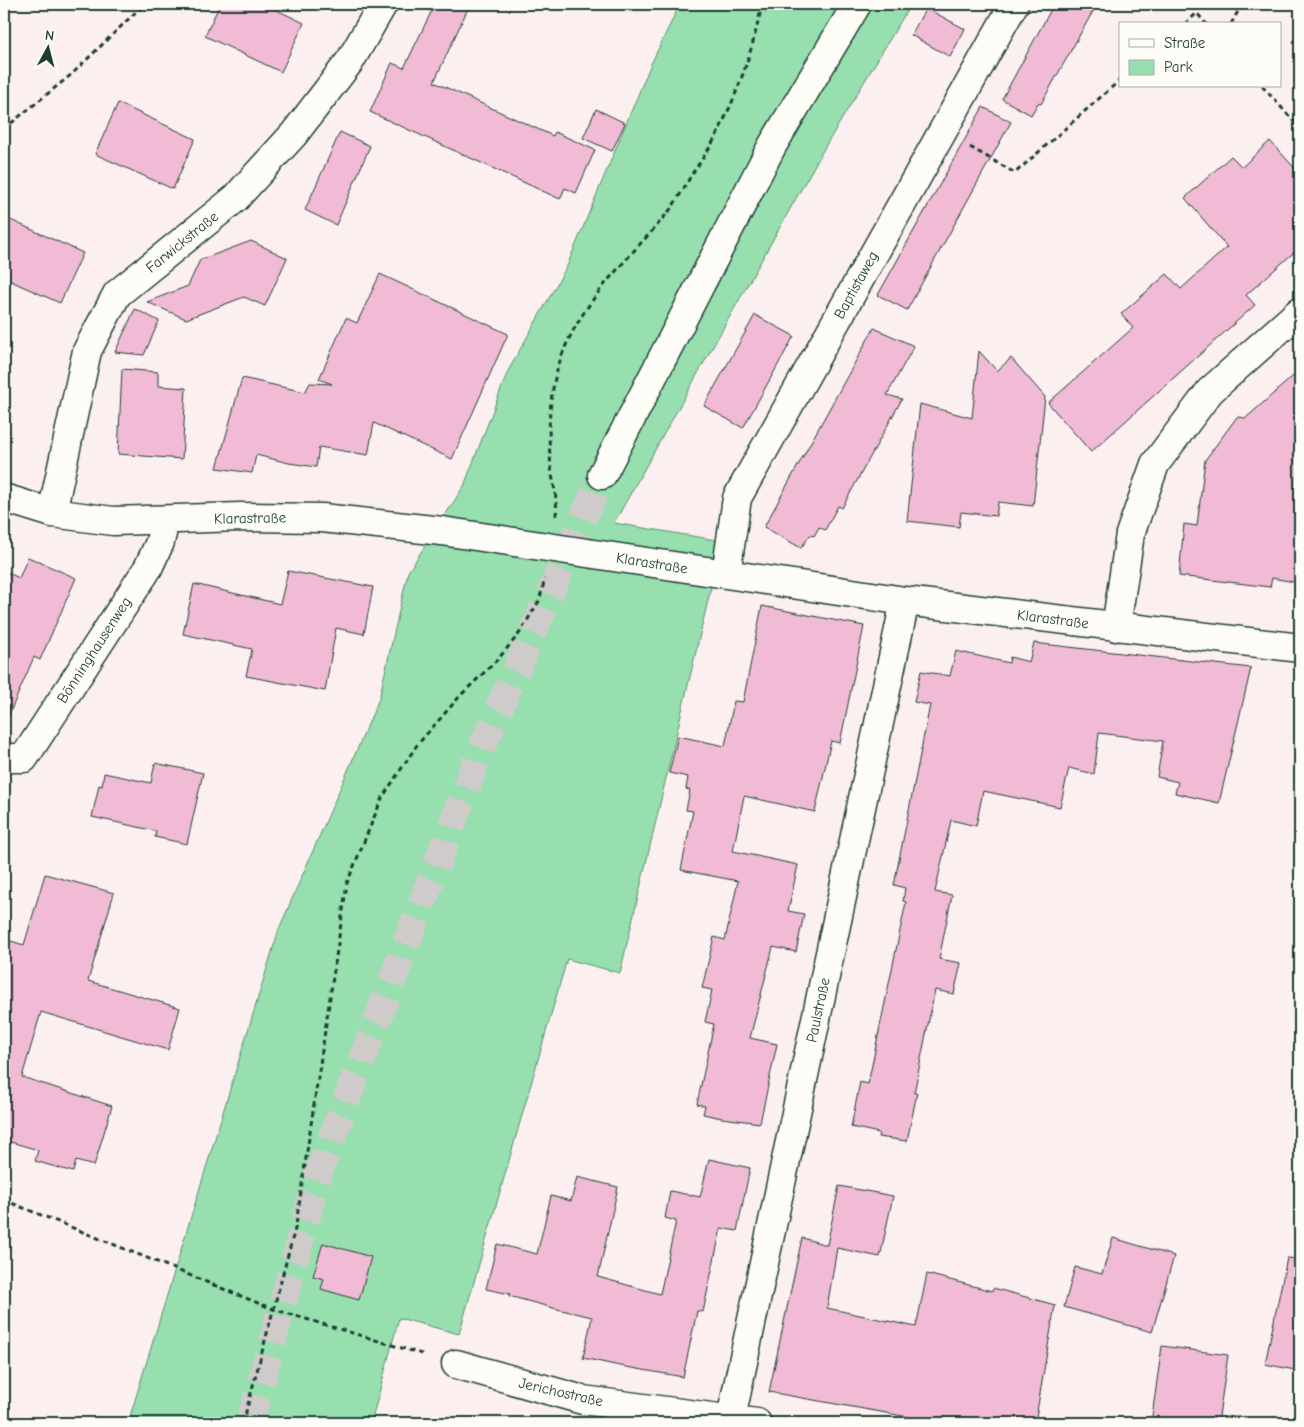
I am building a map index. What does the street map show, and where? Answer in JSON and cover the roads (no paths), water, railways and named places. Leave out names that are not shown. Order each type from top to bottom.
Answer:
[{"type":"street","name":"Farwickstraße","points":[[52,513],[87,351],[118,294],[236,198],[294,134],[350,61],[383,4]]},
{"type":"street","points":[[602,476],[772,146],[857,4]]},
{"type":"street","name":"Baptistaweg","points":[[726,574],[737,498],[1014,4]]},
{"type":"street","points":[[1116,627],[1130,534],[1155,464],[1210,391],[1300,311]]},
{"type":"street","name":"Klarastraße","points":[[4,498],[52,513],[113,521],[241,517],[322,518],[442,531],[905,601],[1300,648]]},
{"type":"street","name":"Bönninghausenweg","points":[[4,758],[24,758],[148,568],[160,542],[165,520]]},
{"type":"street","name":"Paulstraße","points":[[740,1422],[905,601]]},
{"type":"street","name":"Jerichostraße","points":[[456,1364],[583,1400],[740,1422]]},
{"type":"tunnel","points":[[250,1423],[319,1171],[479,754],[602,475]]}]
